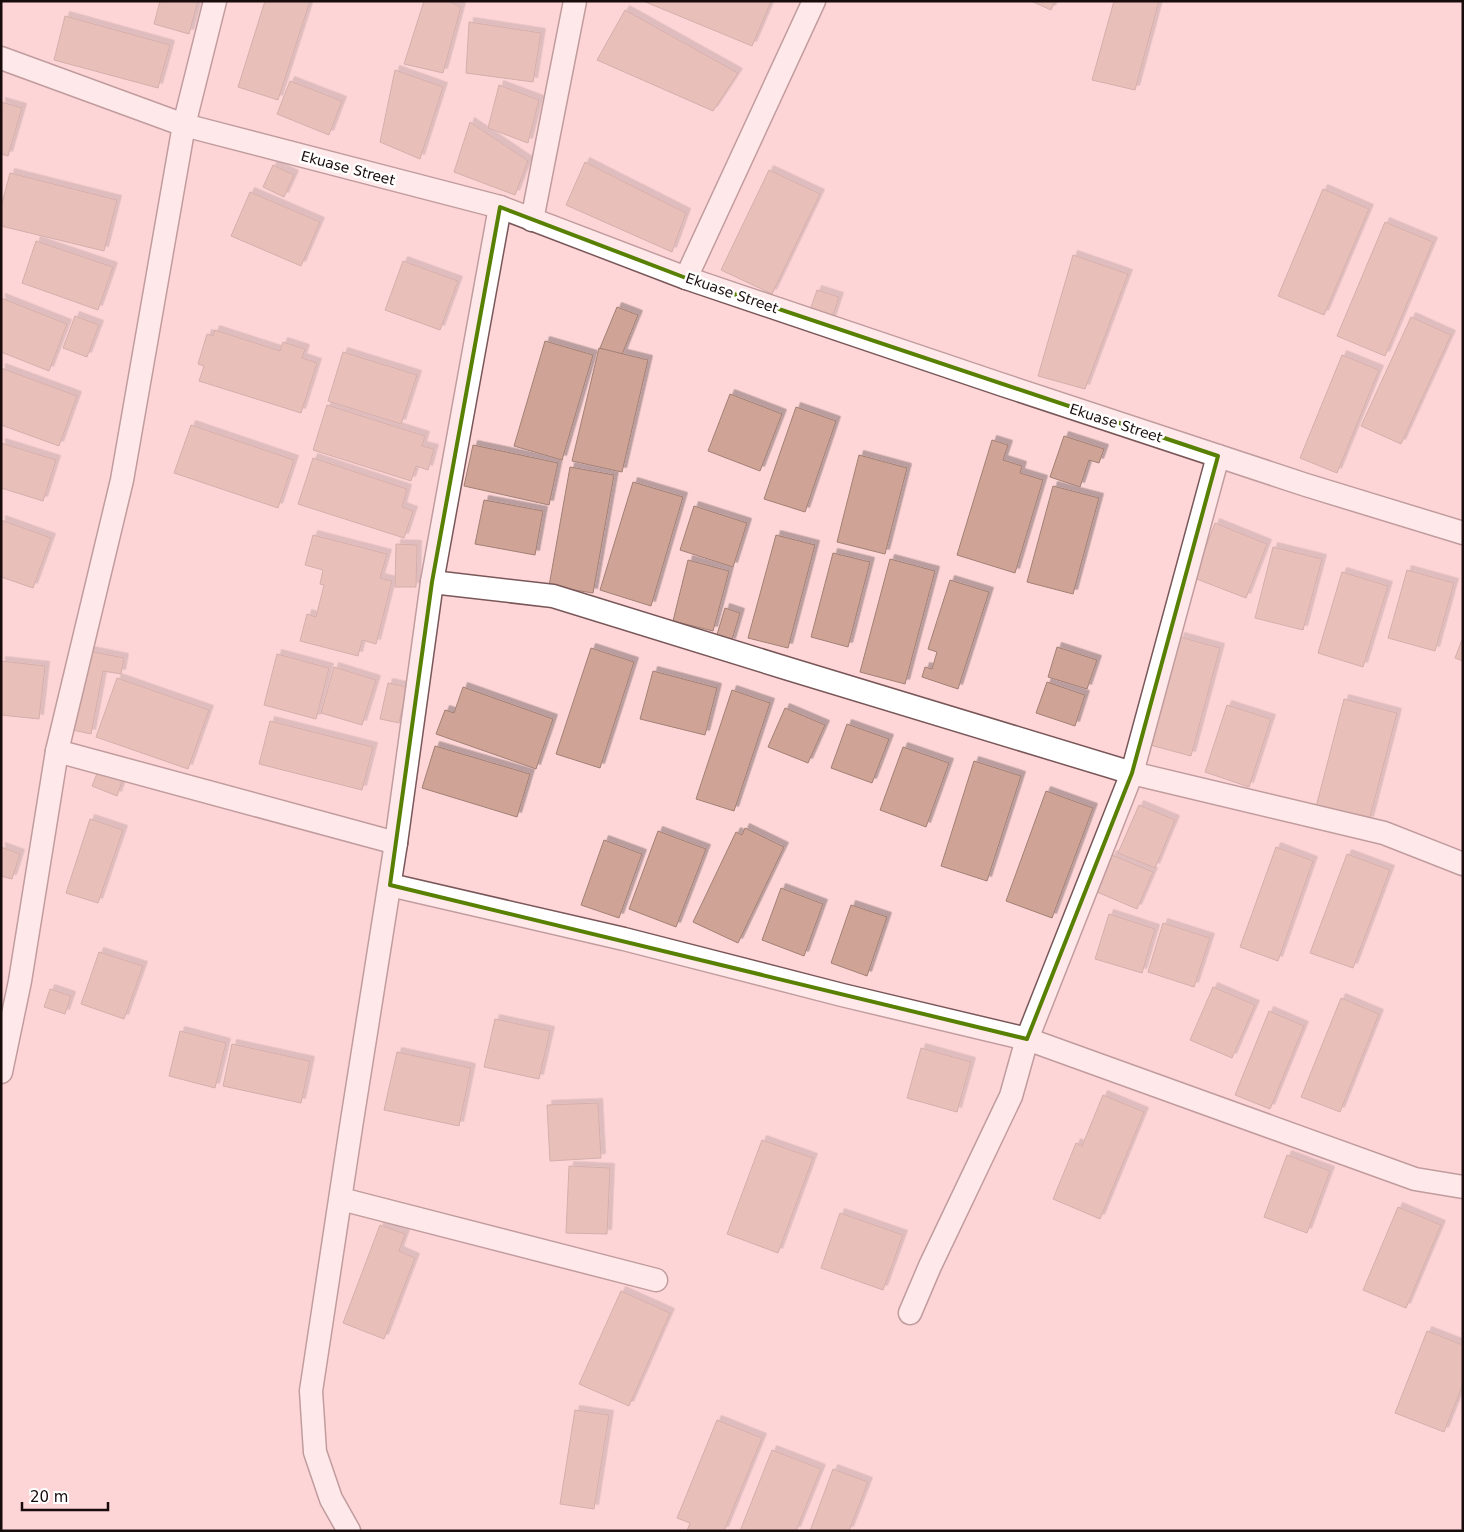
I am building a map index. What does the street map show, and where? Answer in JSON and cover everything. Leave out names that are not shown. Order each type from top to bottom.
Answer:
[{"type":"street","points":[[1,1072],[10,977],[57,751],[122,480],[184,125],[214,1]]},
{"type":"street","points":[[532,220],[575,1]]},
{"type":"street","points":[[686,278],[814,1]]},
{"type":"street","name":"Ekuase Street","points":[[1,58],[184,125],[500,208],[686,278],[1218,456],[1463,533]]},
{"type":"street","points":[[349,1531],[332,1499],[315,1452],[311,1391],[390,884],[432,582],[500,208]]},
{"type":"street","points":[[910,1313],[930,1266],[1011,1096],[1027,1039],[1132,773],[1218,456]]},
{"type":"street","points":[[432,582],[553,596],[1132,773],[1384,833],[1463,864]]},
{"type":"street","points":[[57,751],[396,843]]},
{"type":"street","points":[[390,884],[624,938],[842,995],[1027,1039],[1414,1178],[1463,1187]]},
{"type":"street","points":[[341,1199],[656,1280]]},
{"type":"highlighted area","points":[[500,207],[686,278],[1218,456],[1132,773],[1027,1039],[390,885],[432,582]]},
{"type":"building","points":[[160,1],[198,1],[189,34],[154,24]]},
{"type":"building","points":[[265,1],[310,1],[278,100],[238,87]]},
{"type":"building","points":[[424,1],[448,1],[461,7],[443,73],[404,64]]},
{"type":"building","points":[[643,1],[769,1],[771,2],[752,46]]},
{"type":"building","points":[[1031,1],[1055,1],[1051,10]]},
{"type":"building","points":[[1114,1],[1159,1],[1135,90],[1092,80]]},
{"type":"building","points":[[625,10],[738,73],[713,111],[597,60]]},
{"type":"building","points":[[65,16],[170,45],[158,88],[54,60]]},
{"type":"building","points":[[469,22],[541,33],[533,82],[466,73]]},
{"type":"building","points":[[395,70],[443,87],[420,159],[380,142]]},
{"type":"building","points":[[290,81],[342,101],[329,135],[277,114]]},
{"type":"building","points":[[499,85],[539,100],[528,143],[488,128]]},
{"type":"building","points":[[1,102],[22,108],[8,156],[1,154]]},
{"type":"building","points":[[470,122],[528,161],[515,195],[454,172]]},
{"type":"building","points":[[585,162],[686,213],[672,252],[566,205]]},
{"type":"building","points":[[273,165],[294,175],[284,197],[263,187]]},
{"type":"building","points":[[769,170],[820,194],[772,294],[721,270]]},
{"type":"building","points":[[10,173],[117,200],[104,251],[1,226],[1,207]]},
{"type":"building","points":[[1323,189],[1369,209],[1324,315],[1278,296]]},
{"type":"building","points":[[250,192],[320,222],[301,266],[231,236]]},
{"type":"building","points":[[1385,222],[1433,242],[1385,356],[1337,336]]},
{"type":"building","points":[[36,241],[113,267],[98,310],[22,283]]},
{"type":"building","points":[[1073,255],[1128,274],[1085,389],[1038,376]]},
{"type":"building","points":[[403,261],[458,281],[440,330],[385,310]]},
{"type":"building","points":[[817,290],[839,297],[830,324],[808,316]]},
{"type":"building","points":[[1,298],[67,324],[49,371],[1,352]]},
{"type":"building","points":[[617,307],[638,315],[621,357],[600,348]]},
{"type":"building","points":[[75,316],[99,325],[87,357],[63,348]]},
{"type":"building","points":[[1411,317],[1451,335],[1401,444],[1361,426]]},
{"type":"building","points":[[215,330],[280,351],[283,342],[305,349],[302,358],[317,363],[301,413],[199,381],[204,366],[198,364],[207,334],[213,336]]},
{"type":"building","points":[[545,341],[593,355],[562,460],[514,446]]},
{"type":"building","points":[[599,348],[648,360],[622,472],[572,461]]},
{"type":"building","points":[[343,352],[417,375],[401,424],[328,401]]},
{"type":"building","points":[[1342,355],[1379,370],[1337,473],[1300,458]]},
{"type":"building","points":[[1,368],[77,396],[59,446],[1,425]]},
{"type":"building","points":[[730,394],[782,414],[760,471],[708,451]]},
{"type":"building","points":[[327,405],[425,436],[422,446],[434,449],[428,470],[416,466],[411,481],[313,450]]},
{"type":"building","points":[[796,407],[836,421],[805,512],[764,499]]},
{"type":"building","points":[[191,425],[294,460],[278,508],[174,473]]},
{"type":"building","points":[[1064,436],[1104,449],[1099,463],[1089,460],[1080,487],[1050,477]]},
{"type":"building","points":[[992,440],[1008,445],[1003,460],[1022,466],[1020,473],[1043,480],[1015,573],[957,555]]},
{"type":"building","points":[[1,443],[56,460],[43,501],[1,488]]},
{"type":"building","points":[[473,445],[558,463],[549,505],[464,486]]},
{"type":"building","points":[[859,455],[907,468],[885,554],[837,542]]},
{"type":"building","points":[[313,458],[407,489],[402,507],[413,511],[404,538],[298,504]]},
{"type":"building","points":[[570,467],[614,475],[593,593],[549,586]]},
{"type":"building","points":[[633,482],[683,497],[651,606],[600,590]]},
{"type":"building","points":[[1053,486],[1099,498],[1073,594],[1027,582]]},
{"type":"building","points":[[484,500],[543,511],[535,555],[475,544]]},
{"type":"building","points":[[694,506],[747,523],[733,567],[680,550]]},
{"type":"building","points":[[1,520],[51,538],[33,588],[1,577]]},
{"type":"building","points":[[1215,523],[1267,544],[1246,598],[1194,578]]},
{"type":"building","points":[[313,535],[387,554],[380,578],[392,581],[376,644],[362,640],[358,656],[300,641],[307,614],[316,617],[324,585],[320,584],[323,570],[305,565]]},
{"type":"building","points":[[776,535],[815,545],[788,648],[748,638]]},
{"type":"building","points":[[396,544],[417,545],[416,587],[395,587]]},
{"type":"building","points":[[1273,547],[1322,559],[1303,630],[1255,618]]},
{"type":"building","points":[[833,553],[870,562],[848,647],[811,637]]},
{"type":"building","points":[[890,559],[935,571],[905,684],[860,672]]},
{"type":"building","points":[[688,560],[729,571],[713,631],[673,621]]},
{"type":"building","points":[[1407,570],[1454,583],[1435,651],[1388,638]]},
{"type":"building","points":[[1342,572],[1388,586],[1363,667],[1318,653]]},
{"type":"building","points":[[950,580],[989,592],[958,689],[922,677],[925,667],[932,669],[937,652],[928,649]]},
{"type":"building","points":[[725,608],[740,613],[731,643],[716,638]]},
{"type":"building","points":[[1180,637],[1220,648],[1191,756],[1150,745]]},
{"type":"building","points":[[1463,637],[1463,661],[1455,658]]},
{"type":"building","points":[[1057,647],[1097,660],[1087,689],[1048,677]]},
{"type":"building","points":[[591,648],[634,662],[600,768],[556,754]]},
{"type":"building","points":[[89,651],[124,658],[121,674],[103,671],[91,734],[73,730]]},
{"type":"building","points":[[277,654],[329,668],[316,719],[264,705]]},
{"type":"building","points":[[1,661],[45,666],[39,719],[1,715]]},
{"type":"building","points":[[334,667],[376,680],[362,725],[321,713]]},
{"type":"building","points":[[653,671],[717,688],[705,735],[640,719]]},
{"type":"building","points":[[117,678],[209,710],[188,769],[96,737]]},
{"type":"building","points":[[1047,682],[1085,695],[1075,726],[1036,713]]},
{"type":"building","points":[[388,683],[407,687],[399,723],[380,719]]},
{"type":"building","points":[[463,687],[553,719],[536,769],[436,734],[445,710],[454,713]]},
{"type":"building","points":[[732,690],[770,703],[734,811],[696,799]]},
{"type":"building","points":[[1344,699],[1397,713],[1369,821],[1316,807]]},
{"type":"building","points":[[1227,705],[1271,719],[1249,787],[1205,772]]},
{"type":"building","points":[[785,708],[825,725],[808,763],[768,747]]},
{"type":"building","points":[[270,721],[373,747],[362,790],[259,764]]},
{"type":"building","points":[[847,724],[889,739],[872,783],[831,768]]},
{"type":"building","points":[[435,746],[530,774],[517,817],[422,788]]},
{"type":"building","points":[[903,747],[949,763],[926,827],[880,810]]},
{"type":"building","points":[[974,761],[1021,776],[987,881],[941,866]]},
{"type":"building","points":[[100,766],[124,776],[117,796],[92,786]]},
{"type":"building","points":[[1046,791],[1093,808],[1052,918],[1006,901]]},
{"type":"building","points":[[1139,805],[1175,820],[1155,868],[1118,853]]},
{"type":"building","points":[[90,819],[123,830],[98,903],[66,893]]},
{"type":"building","points":[[745,828],[784,847],[738,943],[693,922],[736,832],[742,835]]},
{"type":"building","points":[[658,831],[706,849],[676,927],[629,909]]},
{"type":"building","points":[[604,840],[642,854],[619,918],[581,905]]},
{"type":"building","points":[[1,847],[20,854],[12,879],[1,876]]},
{"type":"building","points":[[1276,847],[1313,861],[1278,961],[1240,947]]},
{"type":"building","points":[[1347,854],[1390,870],[1353,968],[1310,953]]},
{"type":"building","points":[[1112,855],[1153,872],[1137,909],[1097,892]]},
{"type":"building","points":[[781,888],[823,904],[804,956],[762,940]]},
{"type":"building","points":[[851,905],[887,917],[867,976],[831,963]]},
{"type":"building","points":[[1109,914],[1155,929],[1142,973],[1095,959]]},
{"type":"building","points":[[1163,923],[1210,938],[1194,987],[1148,972]]},
{"type":"building","points":[[99,952],[143,966],[124,1019],[81,1004]]},
{"type":"building","points":[[1213,987],[1255,1005],[1232,1058],[1190,1040]]},
{"type":"building","points":[[50,989],[71,996],[65,1014],[44,1007]]},
{"type":"building","points":[[1341,998],[1379,1014],[1340,1112],[1301,1097]]},
{"type":"building","points":[[1269,1011],[1304,1026],[1270,1109],[1235,1095]]},
{"type":"building","points":[[495,1019],[550,1031],[539,1079],[484,1067]]},
{"type":"building","points":[[180,1031],[226,1043],[215,1088],[169,1076]]},
{"type":"building","points":[[232,1044],[310,1061],[301,1103],[223,1086]]},
{"type":"building","points":[[921,1048],[971,1062],[957,1112],[907,1098]]},
{"type":"building","points":[[397,1052],[471,1068],[459,1126],[384,1110]]},
{"type":"building","points":[[1103,1095],[1144,1112],[1100,1219],[1053,1199],[1076,1143],[1082,1146]]},
{"type":"building","points":[[598,1103],[601,1158],[550,1161],[547,1105]]},
{"type":"building","points":[[762,1140],[813,1158],[778,1253],[727,1234]]},
{"type":"building","points":[[1287,1155],[1330,1171],[1307,1233],[1264,1217]]},
{"type":"building","points":[[569,1166],[610,1168],[607,1234],[566,1233]]},
{"type":"building","points":[[1398,1207],[1441,1225],[1406,1308],[1363,1290]]},
{"type":"building","points":[[840,1213],[903,1235],[883,1290],[821,1268]]},
{"type":"building","points":[[380,1225],[405,1234],[399,1251],[415,1258],[384,1339],[343,1323]]},
{"type":"building","points":[[621,1291],[670,1313],[629,1406],[579,1384]]},
{"type":"building","points":[[1427,1331],[1463,1345],[1463,1384],[1444,1432],[1395,1413]]},
{"type":"building","points":[[575,1410],[609,1415],[594,1509],[560,1504]]},
{"type":"building","points":[[717,1420],[762,1438],[724,1531],[687,1531],[690,1523],[677,1518]]},
{"type":"building","points":[[772,1450],[821,1469],[796,1531],[740,1531]]},
{"type":"building","points":[[833,1469],[868,1482],[849,1531],[810,1531]]}]
